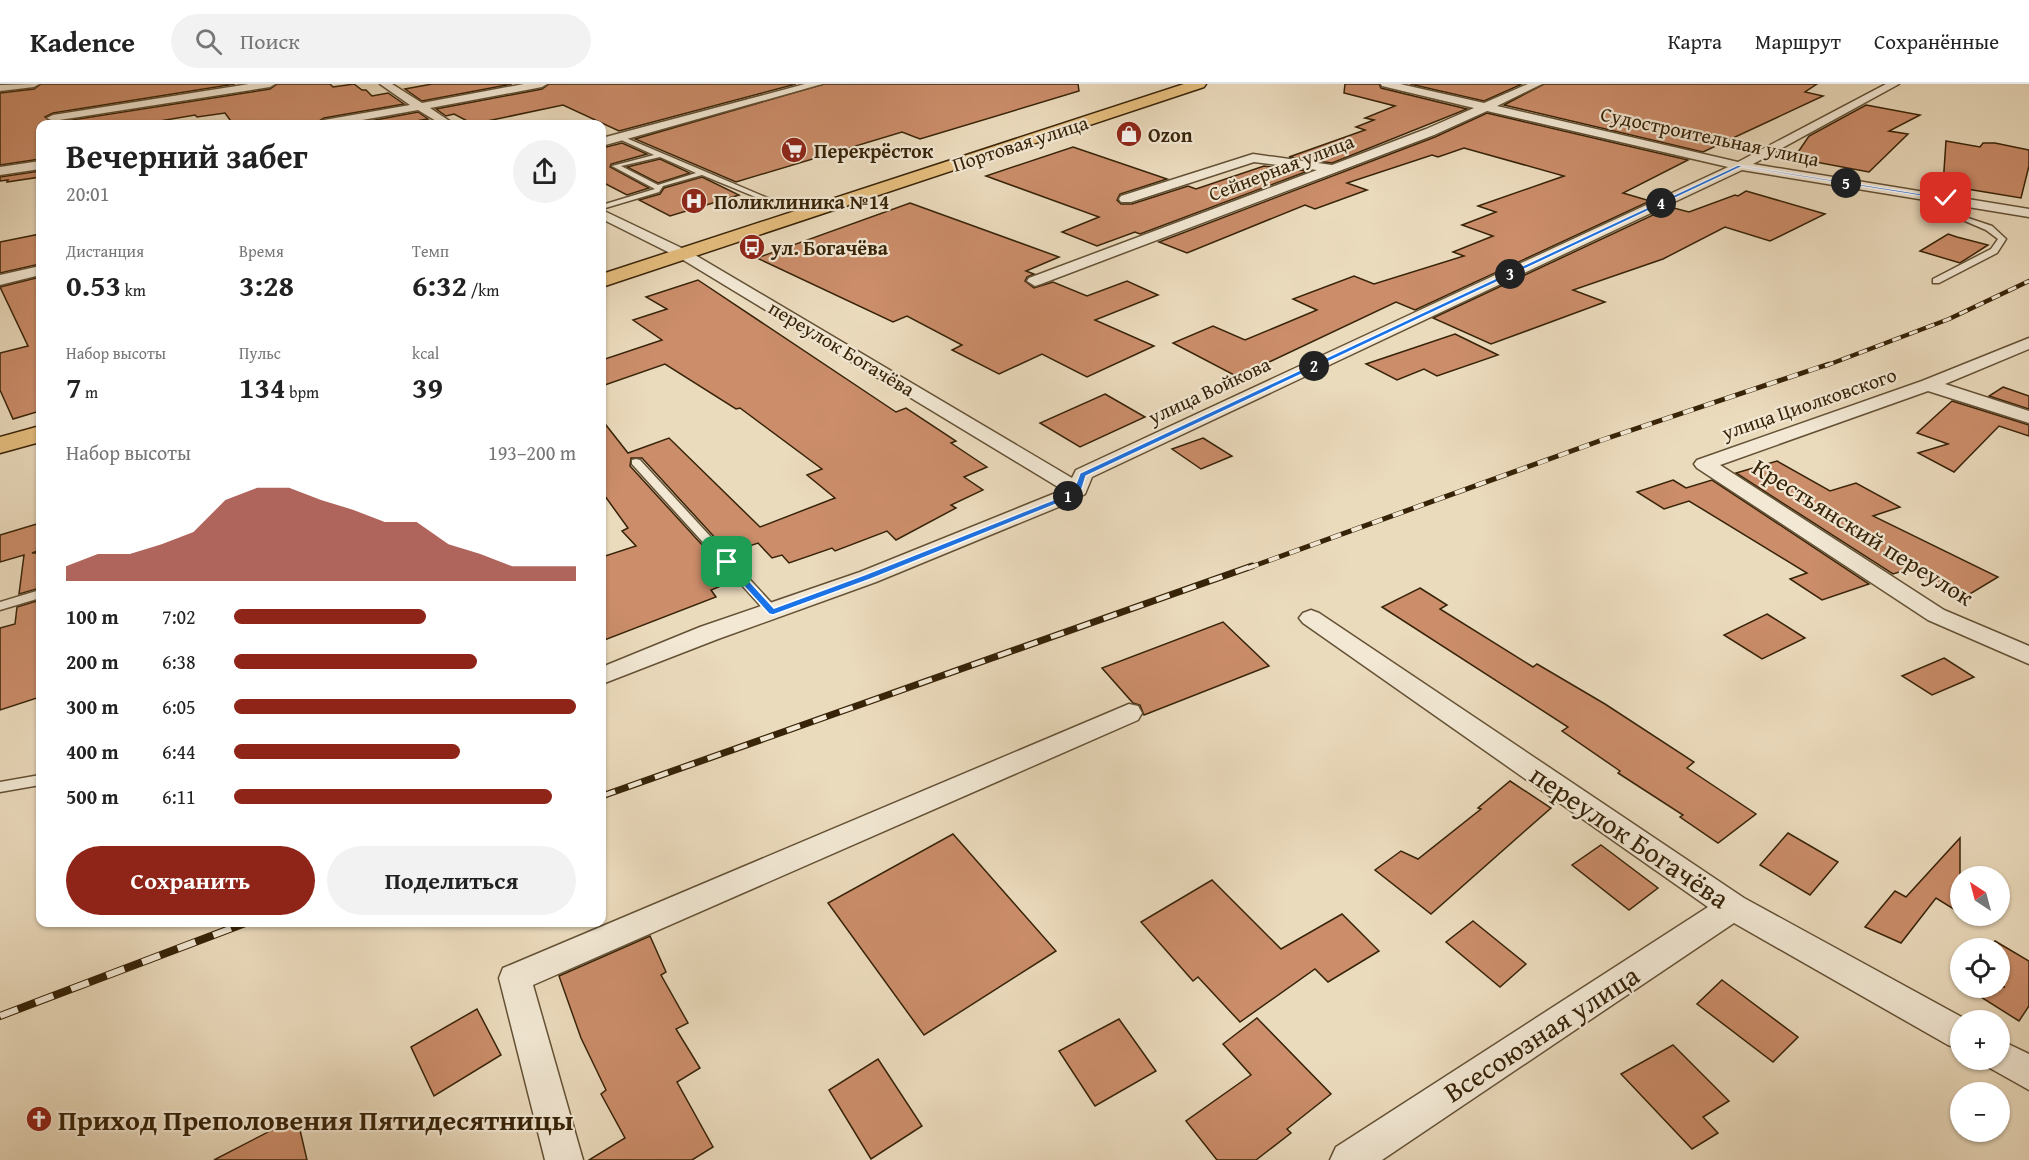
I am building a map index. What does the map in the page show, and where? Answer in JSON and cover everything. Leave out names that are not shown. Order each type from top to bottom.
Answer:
[{"type":"main road","name":"Портовая улица","points":[[606,262],[1164,84]]},
{"type":"main road","name":"Портовая улица","points":[[606,281],[1199,84]]},
{"type":"main road","points":[[0,445],[36,435]]},
{"type":"main road","points":[[0,468],[36,457]]},
{"type":"street","points":[[0,88],[34,84]]},
{"type":"street","points":[[53,118],[270,84]]},
{"type":"street","points":[[385,84],[441,120]]},
{"type":"street","points":[[348,120],[542,84]]},
{"type":"street","points":[[606,141],[817,84]]},
{"type":"street","name":"Судостроительная улица","points":[[1386,84],[1740,166],[2029,213]]},
{"type":"street","name":"Сейнерная улица","points":[[1035,280],[1430,132],[1537,84]]},
{"type":"street","name":"улица Войкова","points":[[606,674],[710,633],[868,577],[1066,497],[1078,490],[1083,474],[1740,166],[1893,84]]},
{"type":"street","points":[[1126,199],[1253,158],[1334,168]]},
{"type":"street","points":[[0,171],[36,166]]},
{"type":"street","name":"переулок Богачёва","points":[[606,216],[665,243],[1078,490]]},
{"type":"street","points":[[0,280],[36,272]]},
{"type":"street","name":"улица Циолковского","points":[[1704,464],[1928,385],[2029,343]]},
{"type":"street","name":"улица Циолковского","points":[[1928,385],[2029,417]]},
{"type":"street","name":"Крестьянский переулок","points":[[1704,464],[1936,615],[2029,656]]},
{"type":"street","name":"переулок Богачёва","points":[[1311,618],[1733,907],[1950,1028]]},
{"type":"street","points":[[564,1160],[515,978],[1129,713]]},
{"type":"street","name":"Всесоюзная улица","points":[[1348,1160],[1733,907]]},
{"type":"street","points":[[2010,1062],[2029,1073]]},
{"type":"lane","points":[[619,137],[782,206]]},
{"type":"lane","points":[[658,188],[615,166],[660,155]]},
{"type":"lane","points":[[606,206],[657,191],[661,184],[702,173]]},
{"type":"lane","points":[[1936,281],[1994,252],[2002,239],[1989,228],[1960,217],[1957,213],[1961,201]]},
{"type":"lane","points":[[636,462],[773,612]]},
{"type":"lane","points":[[0,606],[36,595]]},
{"type":"lane","points":[[0,787],[36,781]]},
{"type":"building","points":[[41,84],[235,84],[53,113],[45,117],[49,120],[36,120],[36,160],[0,165],[0,93],[34,89]]},
{"type":"building","points":[[277,84],[330,84],[333,87],[354,84],[372,96],[388,93],[404,104],[321,120],[230,120],[225,113],[197,117],[195,115],[166,120],[72,120],[270,89]]},
{"type":"building","points":[[432,84],[512,84],[422,101],[405,89]]},
{"type":"building","points":[[549,84],[796,84],[619,131],[606,125],[606,120],[595,120],[563,105],[492,120],[465,120],[454,114],[446,116],[436,109],[542,89]]},
{"type":"building","points":[[824,84],[1078,84],[1079,91],[920,139],[902,132],[736,182],[635,139]]},
{"type":"building","points":[[1345,84],[1379,84],[1381,88],[1467,109],[1332,163],[1289,157],[1365,130],[1356,127],[1374,120],[1365,118],[1395,106],[1344,93]]},
{"type":"building","points":[[1410,84],[1522,84],[1484,101]]},
{"type":"building","points":[[1544,84],[1817,84],[1805,92],[1823,96],[1703,152],[1504,105]]},
{"type":"building","points":[[1866,105],[1920,115],[1889,131],[1908,134],[1869,172],[1794,158],[1809,136]]},
{"type":"building","points":[[418,112],[428,119],[422,120],[375,120]]},
{"type":"building","points":[[1487,113],[1688,160],[1623,193],[1650,201],[1415,310],[1396,302],[1248,372],[1234,375],[1173,343],[1213,326],[1245,340],[1317,310],[1293,299],[1354,276],[1374,284],[1464,256],[1453,252],[1493,236],[1462,225],[1496,212],[1478,206],[1564,176],[1464,148],[1438,157],[1432,155],[1347,183],[1367,190],[1315,209],[1305,205],[1187,253],[1159,242],[1435,137]]},
{"type":"building","points":[[1946,141],[1980,147],[1983,143],[1995,143],[2029,150],[2029,166],[2021,198],[1943,185]]},
{"type":"building","points":[[622,143],[647,154],[611,164],[610,167],[649,188],[627,195],[606,184],[606,147]]},
{"type":"building","points":[[1073,147],[1167,179],[1120,194],[1117,200],[1121,204],[1132,204],[1188,186],[1196,189],[1264,166],[1308,171],[1140,234],[1135,232],[1097,246],[1062,232],[1099,217],[986,176]]},
{"type":"building","points":[[660,159],[690,173],[658,183],[627,167]]},
{"type":"building","points":[[36,172],[36,178],[7,182],[8,180],[0,181],[0,177]]},
{"type":"building","name":"Поликлиника №14","points":[[702,177],[739,195],[670,216],[639,200],[660,194],[664,188]]},
{"type":"building","points":[[1746,191],[1825,214],[1770,241],[1725,227],[1663,259],[1573,290],[1605,302],[1491,344],[1433,318],[1670,207],[1689,212],[1735,195],[1738,196]]},
{"type":"building","points":[[910,203],[1059,257],[1026,271],[1034,274],[1027,277],[1025,281],[1034,288],[1053,282],[1087,296],[1127,281],[1158,295],[1095,320],[1154,346],[1087,377],[1042,354],[999,374],[952,350],[962,345],[907,316],[893,322],[757,258]]},
{"type":"building","points":[[1948,234],[1988,245],[1960,263],[1920,251]]},
{"type":"building","points":[[36,235],[36,265],[0,273],[0,242]]},
{"type":"building","points":[[36,278],[36,412],[13,419],[0,390],[0,353],[28,346],[0,287]]},
{"type":"building","points":[[698,280],[896,412],[906,408],[956,441],[951,443],[987,467],[964,477],[983,490],[951,505],[956,508],[896,540],[887,531],[835,551],[832,548],[789,563],[782,555],[772,558],[758,543],[729,553],[642,458],[631,458],[630,466],[715,559],[704,562],[721,586],[711,590],[716,597],[606,639],[606,556],[636,546],[622,531],[628,528],[606,498],[606,425],[628,453],[669,438],[760,527],[835,498],[807,475],[822,469],[740,408],[736,409],[665,364],[606,385],[606,359],[662,340],[633,320],[667,309],[646,297]]},
{"type":"building","points":[[1455,334],[1498,355],[1437,376],[1424,369],[1397,380],[1366,364]]},
{"type":"building","points":[[2003,387],[2029,396],[2029,409],[1989,396]]},
{"type":"building","points":[[1105,394],[1145,417],[1080,447],[1040,423]]},
{"type":"building","points":[[1952,401],[2029,425],[2029,436],[1999,426],[1954,472],[1918,453],[1948,444],[1917,433]]},
{"type":"building","points":[[1203,438],[1232,456],[1201,469],[1172,449]]},
{"type":"building","points":[[1777,461],[1830,491],[1856,483],[1900,507],[1873,516],[1998,577],[1965,597],[1909,569],[1893,574],[1736,473]]},
{"type":"building","points":[[1673,480],[1686,488],[1712,480],[1869,584],[1822,600],[1790,579],[1807,573],[1689,501],[1664,509],[1637,492]]},
{"type":"building","points":[[36,524],[36,552],[32,553],[36,553],[36,589],[19,594],[24,555],[0,562],[0,535]]},
{"type":"building","points":[[1420,588],[1447,605],[1440,609],[1533,667],[1537,664],[1605,704],[1694,762],[1687,768],[1756,814],[1718,843],[1680,817],[1683,815],[1618,773],[1620,771],[1562,731],[1568,727],[1382,607]]},
{"type":"building","points":[[36,601],[36,698],[0,710],[0,628],[15,624],[17,607]]},
{"type":"building","points":[[1767,614],[1805,638],[1762,659],[1724,635]]},
{"type":"building","points":[[1223,622],[1269,666],[1144,715],[1140,705],[1133,703],[1102,668]]},
{"type":"building","points":[[1944,658],[1974,677],[1932,695],[1902,676]]},
{"type":"building","points":[[1510,781],[1551,808],[1431,914],[1375,870],[1401,851],[1418,859],[1481,809],[1478,808]]},
{"type":"building","points":[[1788,833],[1838,862],[1810,895],[1760,865]]},
{"type":"building","points":[[953,834],[1056,951],[924,1035],[828,903]]},
{"type":"building","points":[[1960,838],[1960,866],[1950,866],[1950,907],[1936,898],[1901,943],[1865,927],[1895,891],[1906,897]]},
{"type":"building","points":[[1601,845],[1658,888],[1629,910],[1572,865]]},
{"type":"building","points":[[1212,880],[1281,949],[1342,914],[1379,951],[1328,982],[1315,969],[1240,1022],[1198,977],[1193,981],[1141,922]]},
{"type":"building","points":[[1473,921],[1526,964],[1500,987],[1446,942]]},
{"type":"building","points":[[650,936],[666,972],[661,975],[688,1023],[676,1029],[700,1068],[677,1082],[713,1147],[692,1160],[589,1160],[625,1138],[601,1094],[606,1090],[581,1038],[559,976]]},
{"type":"building","points":[[2010,950],[2029,961],[2029,1006],[2019,1021],[2010,1015],[2010,1010],[2002,1010],[1982,998],[2010,998]]},
{"type":"building","points":[[1722,980],[1798,1037],[1773,1062],[1697,1004]]},
{"type":"building","points":[[477,1009],[501,1055],[434,1096],[411,1047]]},
{"type":"building","points":[[1257,1018],[1331,1094],[1287,1129],[1291,1133],[1256,1160],[1217,1160],[1186,1121],[1251,1075],[1223,1044]]},
{"type":"building","points":[[1119,1019],[1156,1071],[1095,1106],[1059,1051]]},
{"type":"building","points":[[1673,1045],[1729,1101],[1703,1117],[1718,1133],[1692,1149],[1621,1074]]},
{"type":"building","points":[[878,1059],[922,1126],[871,1159],[829,1090]]},
{"type":"building","points":[[297,1117],[307,1160],[214,1160]]},
{"type":"railway","points":[[1825,366],[1949,319],[2029,281]]},
{"type":"railway","points":[[1248,568],[1602,440],[1829,364]]},
{"type":"railway","points":[[606,795],[1252,566]]},
{"type":"railway","points":[[0,1016],[235,927]]},
{"type":"place","name":"Ozon","points":[[1129,134]]},
{"type":"place","name":"Перекрёсток","points":[[794,150]]},
{"type":"place","name":"Поликлиника №14","points":[[694,201]]},
{"type":"place","name":"ул. Богачёва","points":[[752,247]]},
{"type":"place","name":"Приход Преполовения Пятидесятницы","points":[[39,1119]]},
{"type":"route","points":[[727,562],[773,612],[868,577],[1066,497],[1078,490],[1083,474],[1740,166],[1946,198]]}]
